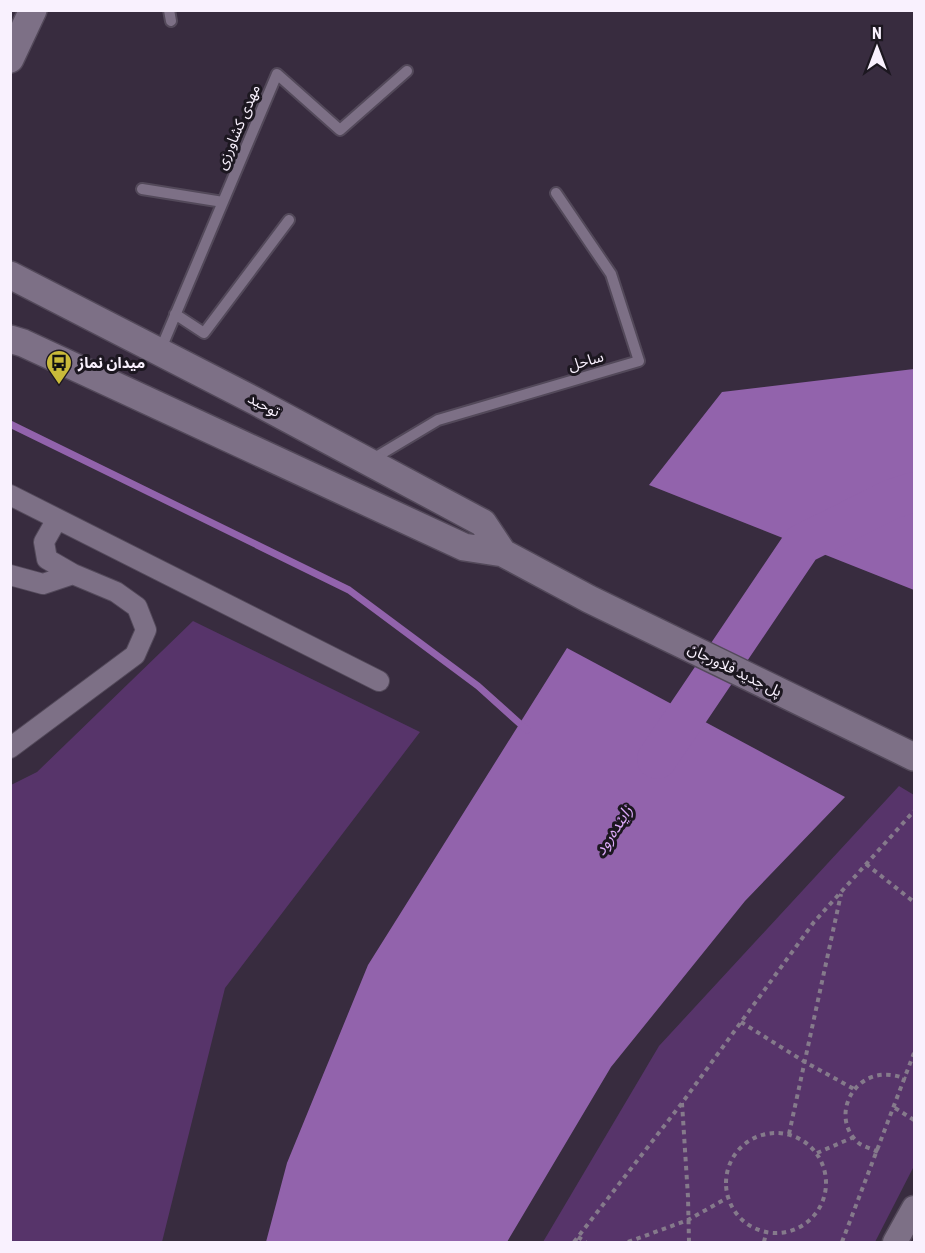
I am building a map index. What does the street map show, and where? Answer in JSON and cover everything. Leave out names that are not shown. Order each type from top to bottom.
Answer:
[{"type":"main road","points":[[10,59],[33,10]]},
{"type":"main road","name":"توحید","points":[[10,275],[483,524],[503,553]]},
{"type":"main road","name":"توحید","points":[[10,339],[41,351],[464,548],[503,553],[589,599]]},
{"type":"main road","name":"پل جدید فلاورجان","points":[[589,599],[915,757]]},
{"type":"street","points":[[10,495],[379,681]]},
{"type":"street","points":[[10,748],[135,655],[146,630],[137,607],[116,592],[73,574],[47,559],[44,542],[57,519]]},
{"type":"street","points":[[10,575],[43,584],[73,574]]},
{"type":"street","points":[[895,1242],[915,1208]]},
{"type":"lane","name":"مهدی کشاورزی","points":[[159,352],[277,74],[340,130],[407,72]]},
{"type":"lane","points":[[142,189],[223,202]]},
{"type":"lane","name":"ساحل","points":[[368,462],[438,420],[639,361],[611,274],[556,193]]},
{"type":"lane","points":[[175,314],[204,333],[289,220]]},
{"type":"path","points":[[574,1242],[682,1103],[814,922],[915,811]]},
{"type":"path","points":[[866,864],[915,902]]},
{"type":"path","points":[[789,1134],[841,892]]},
{"type":"path","points":[[741,1022],[854,1089]]},
{"type":"path","points":[[842,1242],[915,1053]]},
{"type":"path","points":[[878,1152],[861,1144],[854,1137],[848,1126],[846,1113],[848,1100],[862,1081],[873,1076],[884,1073],[895,1074],[906,1079]]},
{"type":"path","points":[[682,1103],[689,1242]]},
{"type":"path","points":[[895,1108],[915,1120]]},
{"type":"path","points":[[774,1132],[789,1134],[805,1141],[817,1153],[825,1168],[827,1186],[823,1203],[813,1217],[800,1228],[783,1233],[766,1233],[742,1221],[733,1210],[727,1198],[725,1183],[727,1167],[734,1154],[745,1143],[758,1135],[774,1132]]},
{"type":"path","points":[[817,1153],[854,1137]]},
{"type":"path","points":[[628,1242],[688,1220],[727,1198]]},
{"type":"path","points":[[764,1242],[766,1233]]},
{"type":"path","points":[[578,1237],[586,1242]]},
{"type":"shaded area","points":[[193,621],[420,732],[225,988],[162,1242],[11,1242],[11,785],[37,772]]},
{"type":"shaded area","points":[[899,786],[914,795],[914,1166],[875,1242],[543,1242],[659,1046]]},
{"type":"water","points":[[914,369],[914,590],[649,485],[722,392]]},
{"type":"water","points":[[567,648],[845,797],[745,901],[611,1067],[507,1242],[266,1242],[287,1163],[368,965]]},
{"type":"waterway","points":[[10,424],[349,590],[478,686],[527,730]]},
{"type":"waterway","name":"زاینده‌رود","points":[[657,759],[802,544],[892,499],[914,492]]},
{"type":"place","name":"میدان نماز","points":[[59,386]]}]
